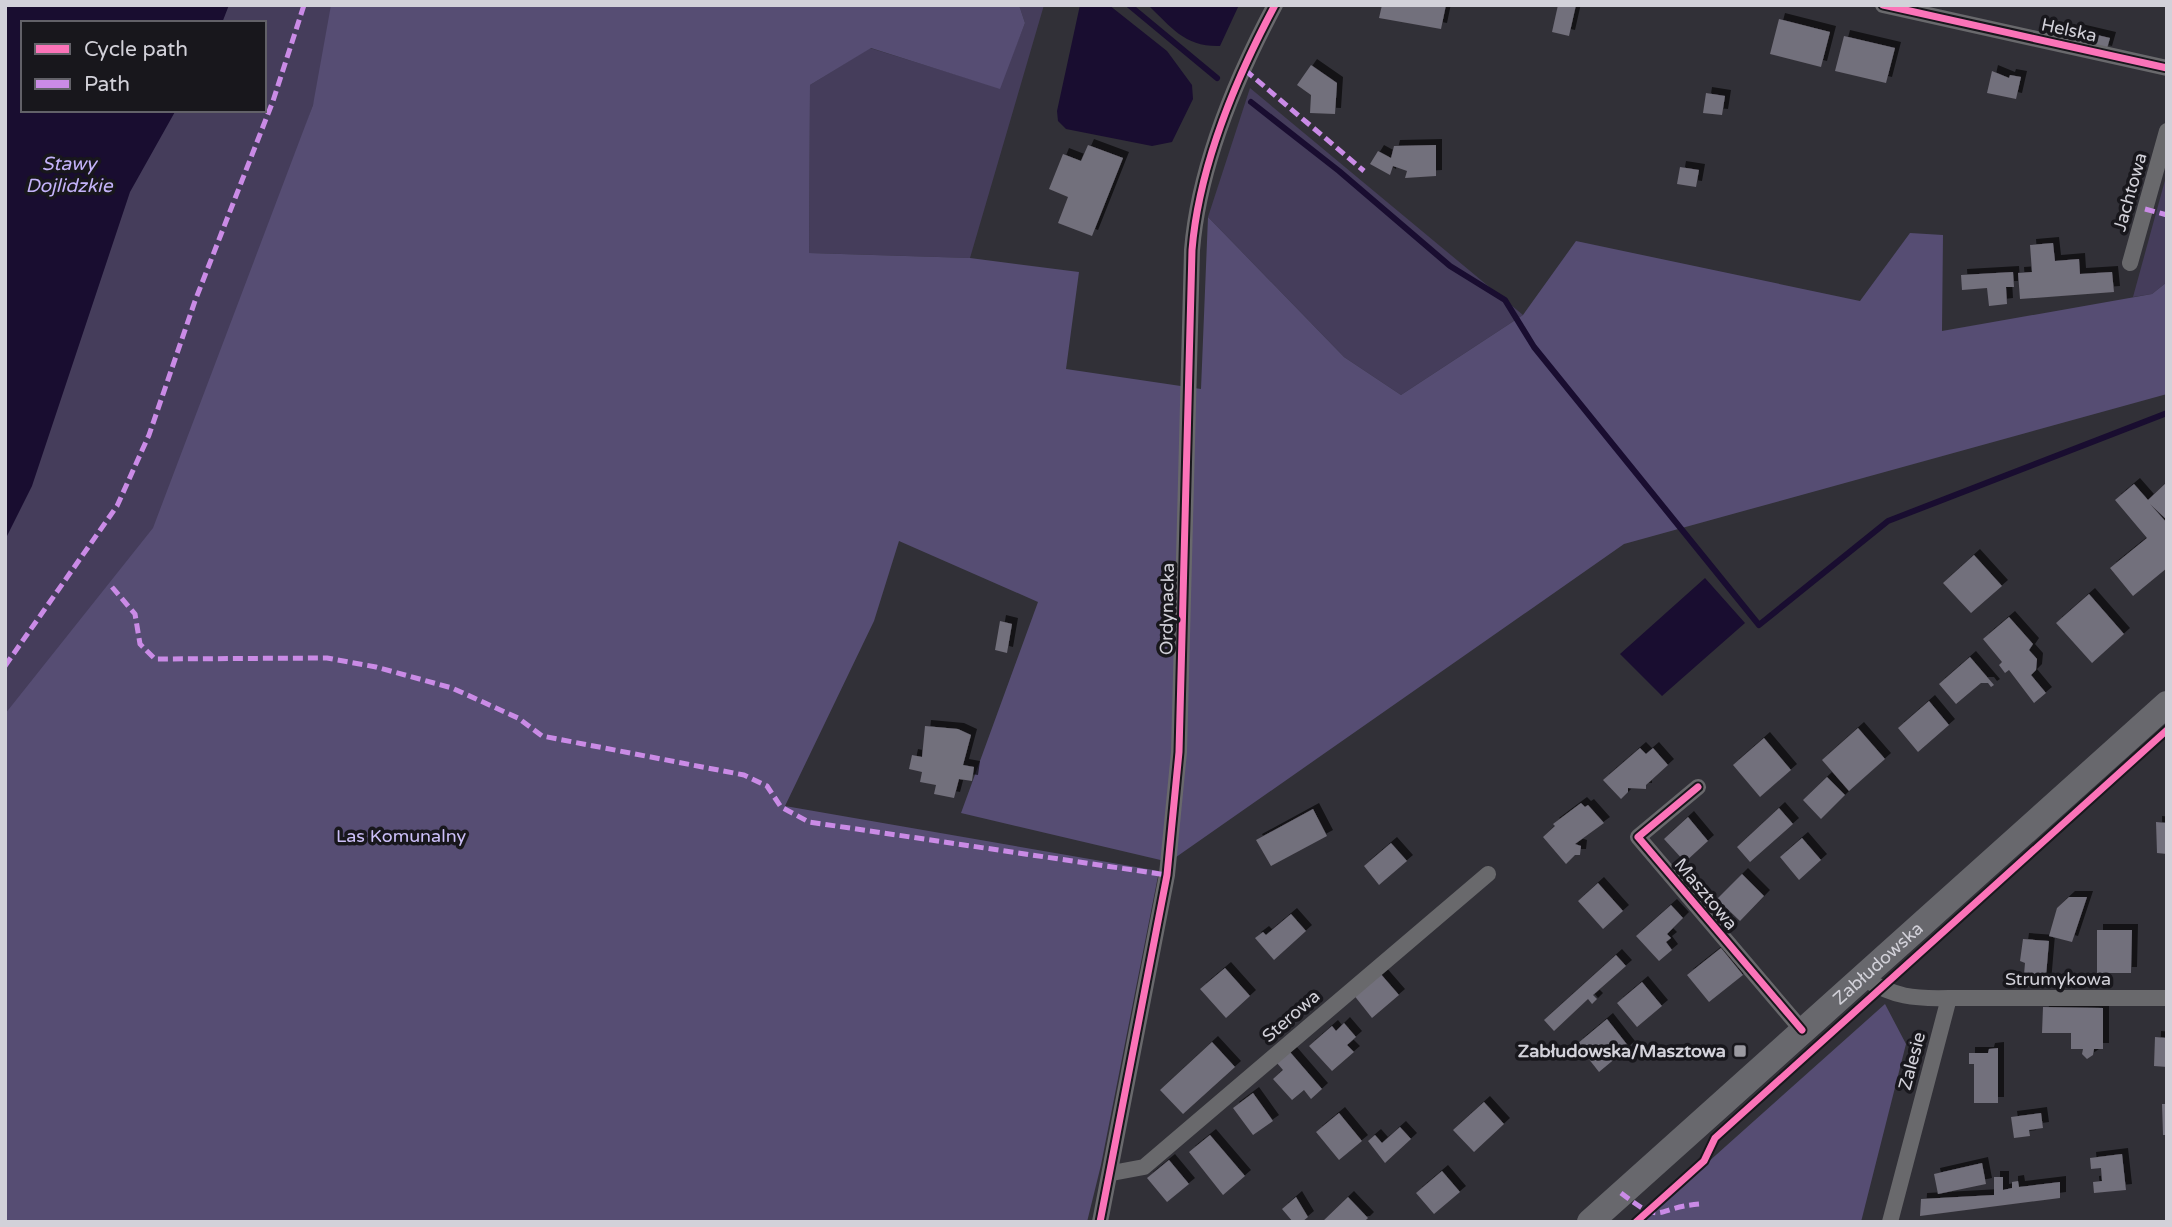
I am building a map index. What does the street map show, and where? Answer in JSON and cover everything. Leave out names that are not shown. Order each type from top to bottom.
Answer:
[{"type":"highway","name":"Zabłudowska","points":[[1590,1222],[2167,704]]},
{"type":"street","name":"Ordynacka","points":[[1100,1222],[1112,1172],[1167,875],[1179,752],[1192,250],[1197,201],[1204,174],[1250,58],[1275,5]]},
{"type":"street","name":"Helska","points":[[1883,5],[2167,68]]},
{"type":"street","name":"Jachtowa","points":[[2130,263],[2167,131]]},
{"type":"street","name":"Masztowa","points":[[1698,787],[1638,837],[1802,1030]]},
{"type":"street","name":"Sterowa","points":[[1112,1172],[1144,1167],[1488,874]]},
{"type":"street","points":[[1863,978],[1909,999],[1949,998]]},
{"type":"street","name":"Strumykowa","points":[[1949,998],[2167,998]]},
{"type":"street","name":"Zalesie","points":[[1890,1222],[1949,998]]},
{"type":"shaded area","points":[[5,5],[348,5],[162,537],[5,737]]},
{"type":"shaded area","points":[[1019,5],[1044,5],[970,258],[809,253],[810,85],[870,48],[999,88],[1025,23]]},
{"type":"shaded area","points":[[1250,88],[1523,315],[1401,395],[1344,357],[1208,217]]},
{"type":"shaded area","points":[[2167,173],[2167,282],[2152,294],[2133,297]]},
{"type":"green space","name":"Las Komunalny","points":[[331,5],[1019,5],[1025,23],[1000,89],[871,48],[810,85],[809,253],[970,258],[1079,272],[1066,369],[1201,389],[1208,217],[1344,357],[1401,395],[1523,315],[1576,241],[1860,301],[1910,233],[1943,235],[1942,331],[2152,294],[2167,282],[2167,394],[1624,544],[1169,862],[961,813],[1038,602],[899,541],[874,621],[785,806],[1159,871],[1101,1165],[1087,1222],[5,1222],[5,714],[153,528],[313,105]]},
{"type":"green space","points":[[1885,1004],[1906,1044],[1861,1222],[1641,1222]]},
{"type":"water","name":"Stawy Dojlidzkie","points":[[5,5],[229,5],[223,21],[21,21],[21,112],[175,112],[130,192],[32,486],[5,540]]},
{"type":"water","points":[[1080,5],[1109,5],[1167,51],[1192,85],[1193,99],[1172,142],[1152,146],[1066,129],[1058,121],[1057,111]]},
{"type":"water","points":[[1148,5],[1239,5],[1220,46],[1188,40]]},
{"type":"water","points":[[1705,578],[1745,623],[1662,696],[1620,654]]},
{"type":"building","points":[[1382,5],[1446,5],[1441,29],[1379,18]]},
{"type":"building","points":[[1558,5],[1576,5],[1569,36],[1552,32]]},
{"type":"building","points":[[1779,19],[1830,32],[1821,67],[1770,54]]},
{"type":"building","points":[[2076,30],[2110,38],[2106,52],[2073,44]]},
{"type":"building","points":[[1844,36],[1895,48],[1886,83],[1835,71]]},
{"type":"building","points":[[1311,65],[1337,83],[1335,114],[1310,113],[1311,95],[1297,85]]},
{"type":"building","points":[[1992,71],[2009,78],[2010,75],[2021,77],[2016,99],[1987,93]]},
{"type":"building","points":[[1706,93],[1725,96],[1722,115],[1703,113]]},
{"type":"building","points":[[1088,145],[1123,158],[1092,236],[1058,223],[1068,197],[1049,189],[1063,154],[1081,161]]},
{"type":"building","points":[[1436,145],[1436,176],[1405,178],[1407,171],[1393,166],[1390,175],[1370,164],[1378,151],[1391,158],[1394,146]]},
{"type":"building","points":[[1680,167],[1699,170],[1696,187],[1677,184]]},
{"type":"building","points":[[2053,243],[2055,261],[2079,259],[2080,274],[2112,272],[2114,292],[2020,299],[2018,273],[2032,272],[2030,245]]},
{"type":"building","points":[[2013,272],[2014,287],[2006,287],[2007,304],[1989,306],[1987,288],[1962,290],[1961,275]]},
{"type":"building","points":[[2167,482],[2167,520],[2150,504],[2167,523],[2167,568],[2133,596],[2110,568],[2147,538],[2115,500],[2134,484],[2148,500]]},
{"type":"building","points":[[1974,555],[2002,586],[1971,613],[1943,583]]},
{"type":"building","points":[[2089,594],[2124,634],[2092,663],[2056,623]]},
{"type":"building","points":[[2009,617],[2033,644],[2029,650],[2037,659],[2036,670],[2031,675],[2046,693],[2034,703],[2009,670],[2005,673],[1999,665],[2002,662],[1983,639]]},
{"type":"building","points":[[1000,621],[1012,624],[1007,653],[995,650]]},
{"type":"building","points":[[1970,657],[1994,685],[1991,687],[1988,683],[1981,683],[1956,704],[1939,684]]},
{"type":"building","points":[[1929,701],[1949,725],[1918,752],[1898,728]]},
{"type":"building","points":[[925,726],[958,729],[971,735],[963,765],[974,767],[972,781],[959,779],[954,798],[934,794],[936,785],[920,782],[922,772],[909,769],[912,755],[922,757]]},
{"type":"building","points":[[1858,728],[1885,759],[1849,791],[1822,760]]},
{"type":"building","points":[[1764,738],[1791,770],[1760,797],[1733,765]]},
{"type":"building","points":[[1640,748],[1646,754],[1653,748],[1668,765],[1646,785],[1646,789],[1628,788],[1628,792],[1621,799],[1603,780]]},
{"type":"building","points":[[1827,777],[1845,795],[1821,819],[1803,800]]},
{"type":"building","points":[[1581,803],[1585,807],[1588,805],[1604,823],[1575,844],[1581,846],[1580,855],[1575,855],[1566,864],[1543,837],[1555,826],[1553,824]]},
{"type":"building","points":[[1779,808],[1793,824],[1750,862],[1737,847]]},
{"type":"building","points":[[1313,809],[1327,836],[1271,866],[1256,840]]},
{"type":"building","points":[[1688,817],[1708,841],[1685,862],[1664,839]]},
{"type":"building","points":[[2156,822],[2167,823],[2167,854],[2157,853]]},
{"type":"building","points":[[1802,838],[1821,860],[1799,880],[1780,857]]},
{"type":"building","points":[[1391,843],[1407,861],[1379,885],[1364,866]]},
{"type":"building","points":[[1742,874],[1764,896],[1740,921],[1717,899]]},
{"type":"building","points":[[1598,883],[1623,911],[1603,929],[1578,901]]},
{"type":"building","points":[[2069,897],[2087,897],[2072,942],[2049,936],[2057,908]]},
{"type":"building","points":[[1671,905],[1683,918],[1667,934],[1671,938],[1666,942],[1672,950],[1659,961],[1636,936]]},
{"type":"building","points":[[1291,914],[1306,931],[1274,960],[1255,938],[1263,932],[1266,935]]},
{"type":"building","points":[[2097,930],[2132,930],[2131,973],[2097,973]]},
{"type":"building","points":[[2023,939],[2049,941],[2045,988],[2023,986],[2025,963],[2020,961]]},
{"type":"building","points":[[1721,948],[1743,975],[1709,1002],[1687,975]]},
{"type":"building","points":[[1616,955],[1626,966],[1593,995],[1597,999],[1592,1004],[1588,999],[1554,1031],[1544,1020]]},
{"type":"building","points":[[1225,968],[1250,996],[1226,1018],[1200,989]]},
{"type":"building","points":[[1379,972],[1399,995],[1372,1018],[1353,994]]},
{"type":"building","points":[[1642,982],[1662,1006],[1637,1027],[1617,1003]]},
{"type":"building","points":[[2043,1007],[2103,1008],[2103,1049],[2094,1049],[2093,1055],[2087,1059],[2082,1054],[2083,1049],[2071,1049],[2071,1033],[2042,1033]]},
{"type":"building","points":[[1607,1019],[1629,1047],[1599,1072],[1577,1044]]},
{"type":"building","points":[[1344,1023],[1356,1037],[1347,1045],[1354,1052],[1332,1071],[1309,1046],[1332,1026],[1336,1031]]},
{"type":"building","points":[[2155,1037],[2167,1038],[2167,1067],[2154,1066]]},
{"type":"building","points":[[1212,1042],[1235,1067],[1183,1114],[1160,1090]]},
{"type":"building","points":[[1998,1048],[1998,1103],[1974,1103],[1974,1064],[1969,1064],[1969,1053],[1988,1053],[1989,1049]]},
{"type":"building","points":[[1290,1052],[1322,1089],[1311,1099],[1304,1090],[1292,1100],[1273,1079],[1283,1070],[1277,1063]]},
{"type":"building","points":[[1253,1093],[1273,1121],[1253,1135],[1233,1108]]},
{"type":"building","points":[[1484,1102],[1504,1124],[1474,1152],[1453,1130]]},
{"type":"building","points":[[2162,1104],[2167,1104],[2167,1135],[2163,1135]]},
{"type":"building","points":[[1339,1113],[1362,1141],[1339,1160],[1316,1132]]},
{"type":"building","points":[[2041,1113],[2043,1128],[2029,1130],[2030,1136],[2014,1138],[2011,1117]]},
{"type":"building","points":[[1400,1127],[1411,1139],[1385,1163],[1368,1141],[1375,1135],[1382,1143]]},
{"type":"building","points":[[1210,1135],[1245,1176],[1223,1195],[1189,1152]]},
{"type":"building","points":[[2122,1154],[2126,1190],[2094,1193],[2093,1182],[2102,1181],[2101,1168],[2091,1169],[2090,1158]]},
{"type":"building","points":[[1169,1160],[1189,1184],[1167,1202],[1147,1178]]},
{"type":"building","points":[[1982,1163],[1986,1184],[1938,1194],[1934,1174]]},
{"type":"building","points":[[1442,1171],[1460,1192],[1434,1214],[1416,1193]]},
{"type":"building","points":[[1994,1177],[2003,1177],[2003,1190],[2012,1188],[2012,1182],[2018,1181],[2019,1187],[2060,1182],[2060,1198],[1920,1216],[1921,1199],[1994,1195]]},
{"type":"building","points":[[1296,1197],[1308,1217],[1302,1222],[1293,1222],[1282,1209]]},
{"type":"building","points":[[1348,1197],[1368,1218],[1364,1222],[1322,1222]]},
{"type":"waterway","points":[[1129,5],[1217,78]]},
{"type":"waterway","points":[[1251,102],[1339,171],[1450,266],[1505,300],[1534,347],[1759,625],[1888,521],[2167,413]]},
{"type":"marked path","points":[[5,666],[117,506],[149,435],[195,301],[273,101],[304,5]]},
{"type":"marked path","points":[[1245,70],[1364,171]]},
{"type":"marked path","points":[[2145,209],[2167,215]]},
{"type":"marked path","points":[[112,587],[135,614],[140,644],[155,659],[327,658],[376,667],[452,688],[518,718],[542,736],[744,775],[767,786],[781,807],[809,822],[1167,875]]},
{"type":"marked path","points":[[1621,1193],[1645,1210],[1659,1213],[1699,1204]]},
{"type":"cycle path","points":[[1100,1222],[1167,875],[1179,752],[1192,250],[1196,218],[1202,186],[1221,124],[1246,63],[1275,5]]},
{"type":"cycle path","points":[[1883,5],[2167,68]]},
{"type":"cycle path","points":[[1636,1222],[1704,1161],[1715,1138],[2167,730]]},
{"type":"cycle path","points":[[1698,787],[1638,837],[1802,1030]]},
{"type":"place","name":"Zabłudowska/Masztowa","points":[[1740,1051]]}]
